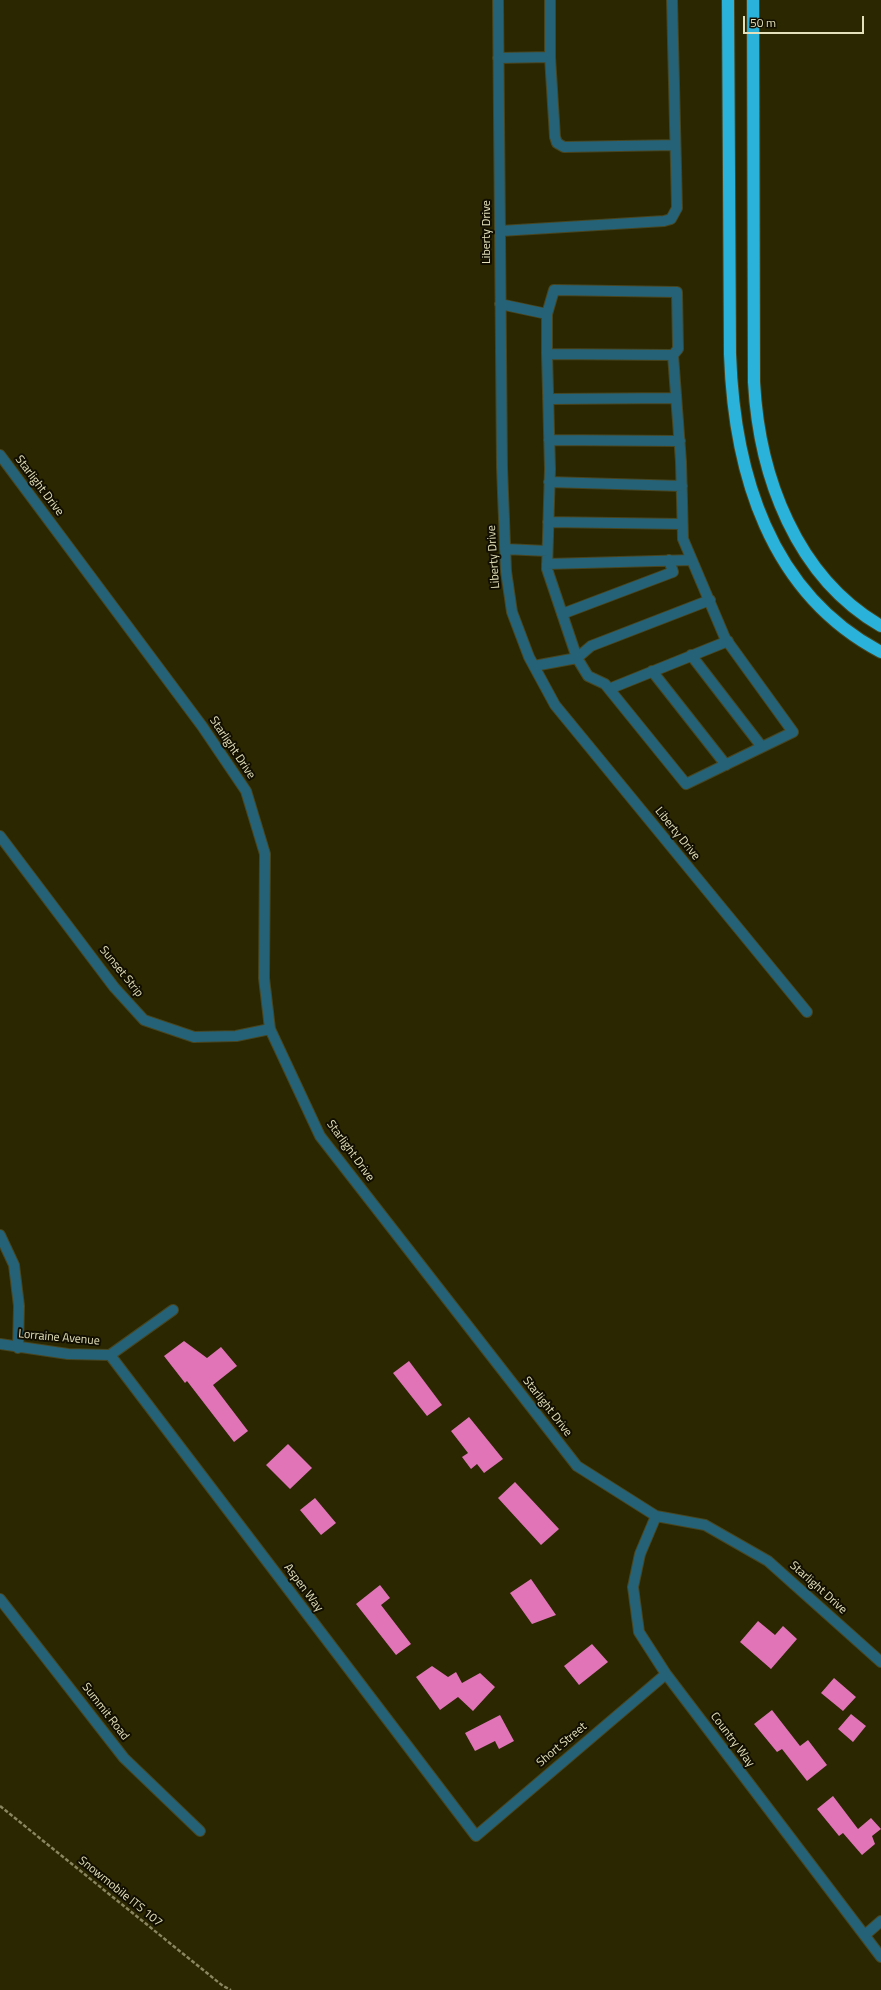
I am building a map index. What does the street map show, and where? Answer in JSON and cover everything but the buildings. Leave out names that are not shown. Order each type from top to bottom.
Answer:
[{"type":"highway","points":[[728,0],[730,354],[733,408],[741,454],[759,512],[774,543],[796,579],[813,600],[834,620],[857,638],[881,652]]},
{"type":"highway","points":[[753,0],[754,382],[760,439],[777,497],[791,529],[804,552],[821,575],[841,597],[864,616],[881,626]]},
{"type":"street","name":"Liberty Drive","points":[[498,0],[502,467],[505,549],[512,612],[534,666],[555,705],[807,1012]]},
{"type":"street","points":[[550,0],[550,57],[554,136],[557,143],[564,147],[675,145]]},
{"type":"street","points":[[500,232],[664,221],[671,219],[677,208],[672,0]]},
{"type":"street","points":[[498,58],[550,57]]},
{"type":"street","points":[[554,290],[677,292],[678,349],[673,355],[680,441],[683,538],[728,641],[793,732],[686,784],[609,688],[605,684],[588,676],[577,658],[547,569],[549,440],[547,314],[554,290]]},
{"type":"street","points":[[500,304],[547,314]]},
{"type":"street","points":[[547,354],[673,355]]},
{"type":"street","points":[[548,399],[676,398]]},
{"type":"street","points":[[549,440],[680,441]]},
{"type":"street","name":"Starlight Drive","points":[[0,455],[202,726],[246,791],[265,854],[264,978],[270,1029],[320,1136],[577,1466],[656,1516],[705,1525],[768,1561],[881,1662]]},
{"type":"street","points":[[549,482],[682,486]]},
{"type":"street","points":[[548,522],[682,524]]},
{"type":"street","points":[[505,549],[547,550]]},
{"type":"street","points":[[562,614],[673,572],[669,560]]},
{"type":"street","points":[[547,564],[692,560]]},
{"type":"street","points":[[534,666],[577,658],[591,646],[710,600]]},
{"type":"street","points":[[609,688],[728,641]]},
{"type":"street","points":[[691,656],[762,747]]},
{"type":"street","points":[[652,672],[726,765]]},
{"type":"street","name":"Sunset Strip","points":[[0,836],[114,987],[144,1020],[194,1037],[236,1036],[270,1029]]},
{"type":"street","points":[[0,1235],[14,1265],[19,1306],[18,1348]]},
{"type":"street","name":"Lorraine Avenue","points":[[0,1344],[18,1348],[68,1354],[110,1355],[173,1310]]},
{"type":"street","name":"Aspen Way","points":[[110,1355],[476,1836]]},
{"type":"street","name":"Country Way","points":[[656,1516],[640,1554],[633,1587],[639,1632],[666,1674],[881,1957]]},
{"type":"street","name":"Summit Road","points":[[0,1599],[124,1758],[200,1831]]},
{"type":"street","name":"Short Street","points":[[476,1836],[666,1674]]},
{"type":"street","points":[[864,1934],[881,1921]]},
{"type":"path","name":"Snowmobile ITS 107","points":[[0,1806],[223,1986],[231,1990]]}]
